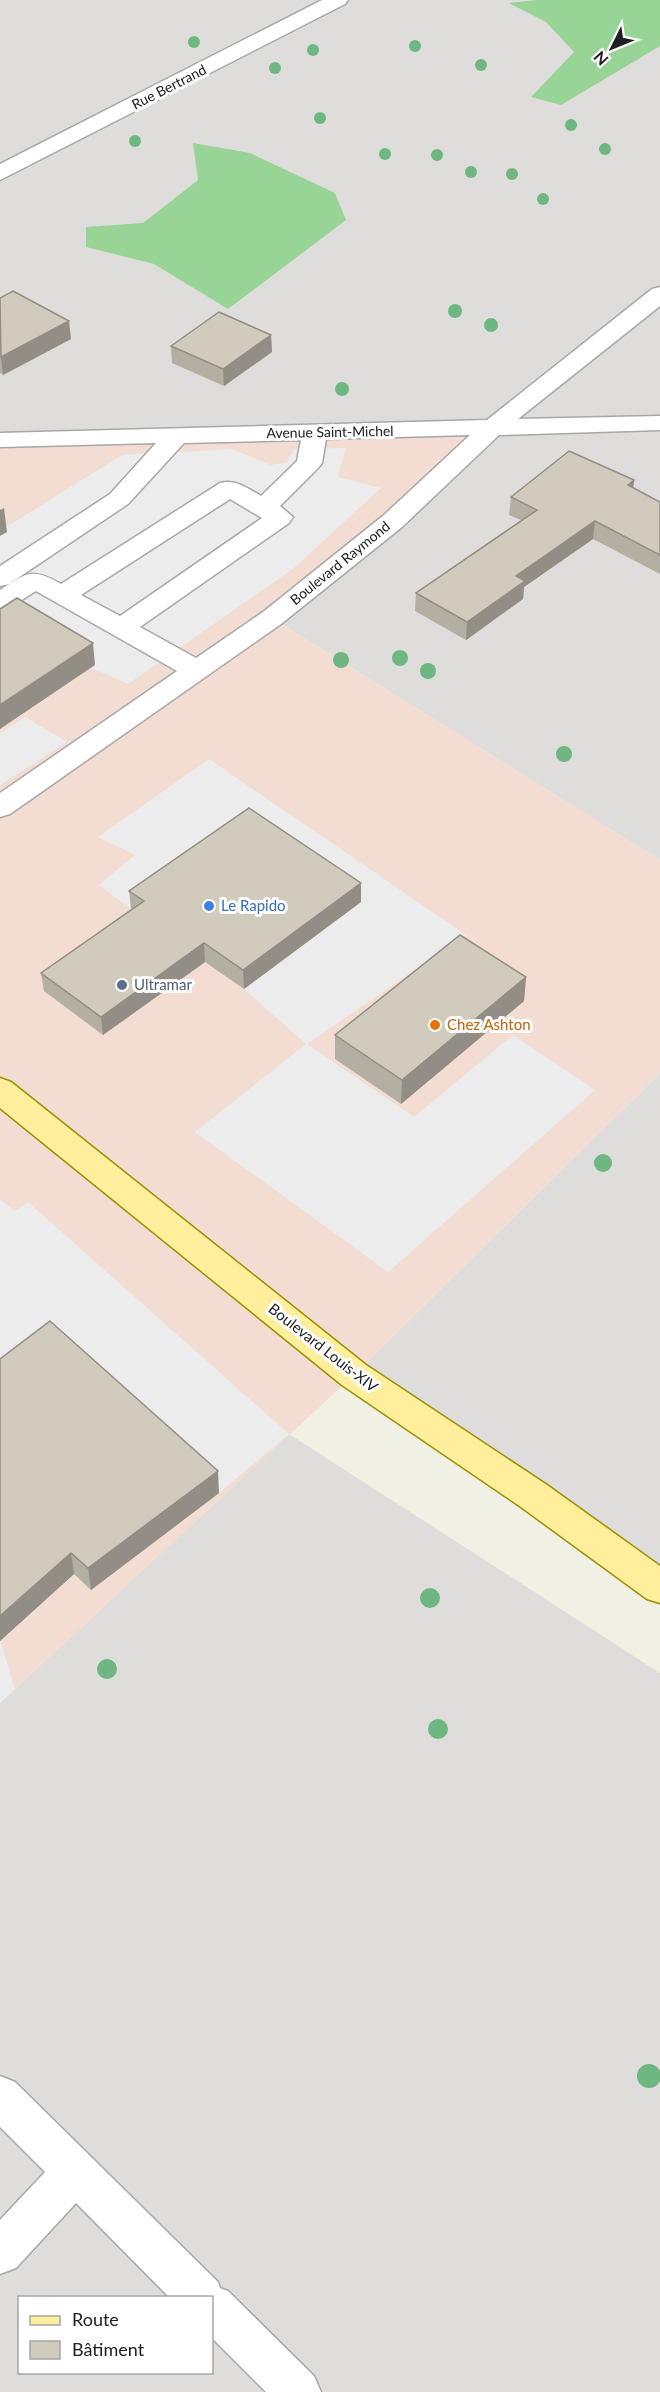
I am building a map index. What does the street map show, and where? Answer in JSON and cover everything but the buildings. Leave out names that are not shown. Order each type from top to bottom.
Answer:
[{"type":"main road","name":"Boulevard Louis-XIV","points":[[0,1090],[354,1375],[658,1583]]},
{"type":"street","name":"Rue Bertrand","points":[[0,174],[338,0]]},
{"type":"street","name":"Boulevard Raymond","points":[[0,807],[272,618],[393,521],[492,428],[660,294]]},
{"type":"street","name":"Avenue Saint-Michel","points":[[0,440],[660,423]]},
{"type":"street","points":[[264,507],[309,463],[315,432]]},
{"type":"street","points":[[0,578],[119,499],[177,436]]},
{"type":"street","points":[[62,595],[229,488],[280,517],[120,628]]},
{"type":"street","points":[[0,602],[35,580],[197,670]]},
{"type":"street","points":[[0,2097],[200,2296]]},
{"type":"street","points":[[0,2252],[75,2172]]},
{"type":"street","points":[[213,2308],[298,2392]]},
{"type":"shaded area","points":[[0,0],[660,0],[660,860],[272,618],[491,428],[0,432]]},
{"type":"shaded area","points":[[492,428],[272,618],[660,860],[660,1073],[354,1375],[0,1703],[0,432]]},
{"type":"shaded area","points":[[346,448],[338,477],[381,488],[294,568],[128,684],[0,628],[0,531],[122,455],[232,449],[271,465],[287,462],[294,449]]},
{"type":"shaded area","points":[[25,717],[67,742],[0,785],[0,733]]},
{"type":"shaded area","points":[[209,759],[466,935],[307,1044],[414,1117],[513,1035],[595,1090],[388,1272],[195,1132],[306,1044],[244,989],[361,902],[249,827],[131,909],[99,885],[135,855],[98,837]]},
{"type":"shaded area","points":[[660,1073],[660,1587],[354,1375]]},
{"type":"shaded area","points":[[0,1199],[15,1211],[28,1202],[289,1434],[219,1493],[0,1384]]},
{"type":"shaded area","points":[[289,1434],[660,1673],[660,2392],[0,2392],[0,1703]]},
{"type":"shaded area","points":[[0,1640],[15,1689],[0,1703]]},
{"type":"green space","points":[[537,0],[660,0],[660,46],[561,105],[531,97],[574,52],[546,22],[509,3]]},
{"type":"green space","points":[[193,143],[250,153],[335,193],[346,220],[228,309],[154,264],[86,247],[86,227],[143,223],[198,180]]},
{"type":"place","name":"Le Rapido","points":[[209,906]]},
{"type":"place","name":"Ultramar","points":[[122,985]]},
{"type":"place","name":"Chez Ashton","points":[[435,1025]]}]
